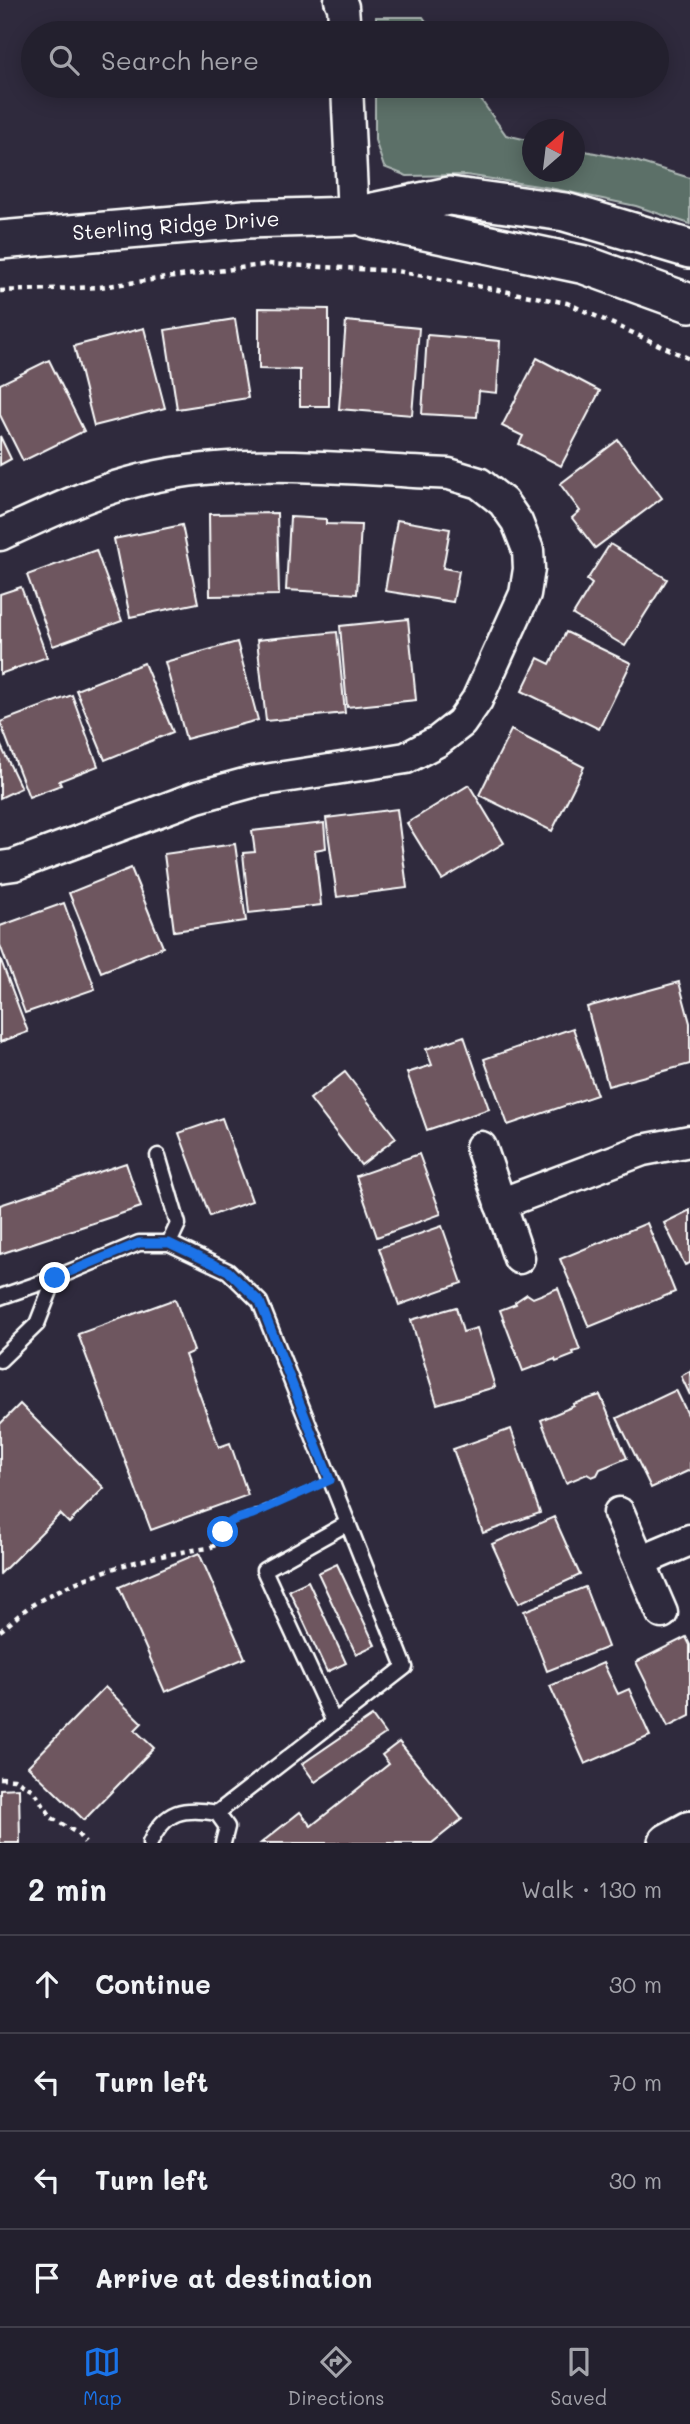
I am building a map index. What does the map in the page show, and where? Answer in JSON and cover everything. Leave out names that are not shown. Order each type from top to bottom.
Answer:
[{"type":"main road","points":[[668,1843],[690,1831]]},
{"type":"street","points":[[348,98],[353,216]]},
{"type":"street","name":"Sterling Ridge Drive","points":[[0,240],[246,219],[353,216],[449,196],[565,212],[690,249]]},
{"type":"street","name":"Sterling Ridge Drive","points":[[353,216],[585,265],[690,303]]},
{"type":"street","points":[[0,536],[58,508],[128,483],[203,469],[242,466],[449,474],[479,483],[503,502],[517,522],[528,550],[529,569],[526,593],[477,700],[461,723],[438,741],[406,758],[252,782],[197,797],[13,865],[0,867]]},
{"type":"street","points":[[500,1204],[643,1150],[690,1141]]},
{"type":"street","points":[[481,1147],[519,1258]]},
{"type":"street","points":[[619,1513],[662,1613]]},
{"type":"street","points":[[640,1561],[690,1540]]},
{"type":"lane","points":[[158,1156],[178,1224],[169,1243]]},
{"type":"lane","points":[[0,1297],[55,1278],[139,1243],[169,1243],[228,1271],[260,1302],[405,1667],[217,1813]]},
{"type":"lane","points":[[0,1360],[37,1324],[55,1278]]},
{"type":"lane","points":[[334,1722],[264,1570],[348,1523]]},
{"type":"lane","points":[[150,1843],[155,1832],[168,1817],[193,1808],[217,1813],[227,1827],[223,1843]]},
{"type":"path","points":[[0,291],[100,287],[269,264],[397,271],[566,303],[690,359]]},
{"type":"path","points":[[0,1631],[27,1608],[63,1589],[122,1564],[220,1544],[226,1525],[234,1520],[330,1480]]},
{"type":"path","points":[[0,1778],[14,1779],[33,1790],[52,1818],[77,1833],[85,1843]]},
{"type":"green space","points":[[376,17],[423,17],[426,21],[376,21]]},
{"type":"green space","points":[[375,98],[480,98],[506,135],[522,139],[522,182],[585,182],[585,151],[635,161],[690,178],[690,224],[636,206],[545,187],[466,175],[407,176],[384,167],[375,140]]},
{"type":"building","points":[[259,308],[329,309],[329,406],[300,406],[300,370],[259,369]]},
{"type":"building","points":[[235,319],[248,398],[177,409],[165,330]]},
{"type":"building","points":[[346,321],[419,328],[412,415],[339,409]]},
{"type":"building","points":[[144,328],[165,408],[94,426],[74,346]]},
{"type":"building","points":[[427,335],[500,341],[497,393],[479,391],[477,417],[422,414]]},
{"type":"building","points":[[537,358],[600,391],[561,466],[519,444],[523,436],[502,426]]},
{"type":"building","points":[[49,360],[84,431],[23,461],[0,415],[0,384]]},
{"type":"building","points":[[0,436],[11,459],[0,465]]},
{"type":"building","points":[[618,440],[662,498],[595,548],[572,518],[580,511],[560,484]]},
{"type":"building","points":[[277,513],[279,595],[210,596],[209,514]]},
{"type":"building","points":[[290,517],[326,519],[326,524],[361,525],[357,594],[286,590]]},
{"type":"building","points":[[397,520],[450,529],[443,568],[459,571],[453,602],[385,591]]},
{"type":"building","points":[[182,525],[198,603],[130,617],[114,539]]},
{"type":"building","points":[[610,544],[667,579],[625,646],[573,615],[592,584],[587,580]]},
{"type":"building","points":[[96,550],[122,621],[53,646],[27,575]]},
{"type":"building","points":[[21,587],[47,657],[0,674],[0,594]]},
{"type":"building","points":[[408,619],[416,700],[347,707],[340,626]]},
{"type":"building","points":[[337,632],[345,713],[266,721],[257,640]]},
{"type":"building","points":[[566,632],[631,663],[599,729],[522,691],[538,658],[550,664]]},
{"type":"building","points":[[237,642],[258,720],[186,739],[165,662]]},
{"type":"building","points":[[144,663],[173,732],[105,760],[76,690]]},
{"type":"building","points":[[72,695],[98,766],[59,781],[61,785],[29,797],[0,722]]},
{"type":"building","points":[[511,730],[584,767],[552,831],[479,795]]},
{"type":"building","points":[[0,744],[21,788],[0,798]]},
{"type":"building","points":[[469,785],[504,843],[442,880],[407,823]]},
{"type":"building","points":[[397,809],[407,888],[337,897],[326,818]]},
{"type":"building","points":[[324,823],[326,848],[315,850],[321,905],[249,913],[243,853],[255,852],[252,831]]},
{"type":"building","points":[[235,844],[246,921],[174,931],[164,854]]},
{"type":"building","points":[[131,868],[163,947],[101,972],[69,893]]},
{"type":"building","points":[[64,903],[95,989],[25,1013],[0,945],[0,926]]},
{"type":"building","points":[[0,958],[28,1032],[0,1042]]},
{"type":"building","points":[[679,982],[690,1023],[690,1064],[608,1086],[587,1007]]},
{"type":"building","points":[[573,1028],[597,1095],[508,1125],[484,1059]]},
{"type":"building","points":[[464,1036],[489,1109],[427,1130],[407,1073],[432,1065],[426,1049]]},
{"type":"building","points":[[345,1072],[396,1138],[361,1165],[310,1099]]},
{"type":"building","points":[[222,1118],[252,1201],[210,1216],[179,1133]]},
{"type":"building","points":[[419,1154],[441,1214],[377,1237],[356,1176]]},
{"type":"building","points":[[126,1163],[141,1207],[0,1254],[0,1205]]},
{"type":"building","points":[[690,1210],[690,1263],[685,1265],[664,1223]]},
{"type":"building","points":[[647,1223],[675,1292],[589,1327],[560,1259]]},
{"type":"building","points":[[442,1226],[462,1283],[399,1305],[379,1248]]},
{"type":"building","points":[[558,1288],[580,1350],[556,1362],[555,1359],[523,1371],[500,1310],[516,1304],[515,1302],[527,1294],[533,1298]]},
{"type":"building","points":[[175,1299],[194,1351],[185,1355],[219,1447],[230,1443],[248,1495],[151,1530],[78,1334]]},
{"type":"building","points":[[456,1307],[463,1332],[477,1328],[495,1387],[437,1404],[411,1320]]},
{"type":"building","points":[[690,1371],[690,1395],[681,1376]]},
{"type":"building","points":[[676,1390],[690,1419],[690,1470],[651,1488],[617,1418]]},
{"type":"building","points":[[600,1395],[627,1458],[600,1469],[597,1475],[592,1477],[587,1474],[566,1483],[541,1420],[574,1406],[573,1404]]},
{"type":"building","points":[[20,1404],[104,1488],[69,1523],[60,1514],[0,1574],[0,1424]]},
{"type":"building","points":[[511,1429],[540,1513],[483,1533],[453,1449]]},
{"type":"building","points":[[554,1517],[580,1575],[519,1603],[492,1544]]},
{"type":"building","points":[[199,1553],[245,1658],[165,1692],[119,1587]]},
{"type":"building","points":[[337,1564],[375,1645],[356,1654],[318,1573]]},
{"type":"building","points":[[308,1581],[346,1663],[327,1672],[289,1590]]},
{"type":"building","points":[[585,1587],[608,1647],[547,1671],[524,1611]]},
{"type":"building","points":[[686,1637],[690,1645],[690,1716],[668,1727],[636,1662]]},
{"type":"building","points":[[603,1663],[618,1694],[629,1689],[650,1736],[585,1764],[550,1686]]},
{"type":"building","points":[[105,1687],[142,1723],[135,1730],[154,1748],[84,1820],[28,1766]]},
{"type":"building","points":[[372,1716],[385,1734],[315,1782],[302,1764]]},
{"type":"building","points":[[399,1742],[462,1819],[432,1843],[261,1843],[300,1812],[311,1826],[389,1764],[382,1755]]},
{"type":"building","points":[[19,1788],[20,1843],[0,1843],[0,1789]]},
{"type":"route","points":[[55,1278],[139,1243],[169,1243],[228,1271],[260,1302],[330,1480],[234,1520],[226,1525],[223,1532]]}]
